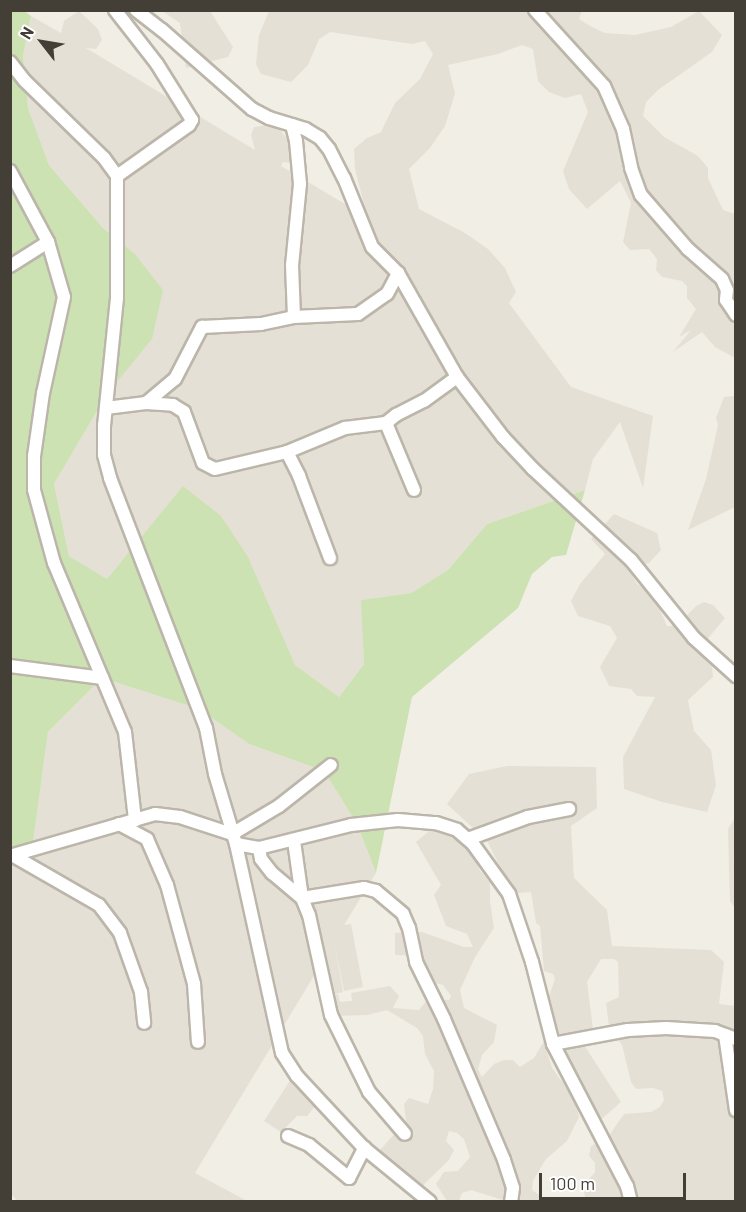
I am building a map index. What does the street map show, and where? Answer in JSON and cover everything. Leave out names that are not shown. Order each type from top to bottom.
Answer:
[{"type":"street","points":[[115,10],[157,64],[192,120],[189,125],[117,176]]},
{"type":"street","points":[[136,10],[252,109],[320,138],[329,148],[344,178],[367,239],[398,273],[457,377],[503,437],[532,470],[631,560],[694,638],[735,676]]},
{"type":"street","points":[[535,10],[604,86],[623,129],[631,168],[641,195],[688,249],[722,279],[727,290],[726,300],[735,315]]},
{"type":"street","points":[[10,62],[25,81],[104,158],[117,176],[117,298],[106,408],[104,455],[110,478],[206,728],[215,774],[234,839],[282,1053],[297,1076],[364,1148],[430,1202]]},
{"type":"street","points":[[292,125],[296,141],[300,184],[292,265],[294,317]]},
{"type":"street","points":[[10,171],[48,242],[64,297],[42,403],[34,456],[34,490],[54,563],[125,732],[135,820]]},
{"type":"street","points":[[10,266],[48,242]]},
{"type":"street","points":[[146,403],[175,379],[202,327],[261,324],[294,317],[358,314],[387,294],[398,273]]},
{"type":"street","points":[[106,408],[146,403],[173,405],[184,412],[203,463],[215,469],[287,452],[345,428],[386,423],[396,415],[424,401],[457,377]]},
{"type":"street","points":[[386,423],[414,490]]},
{"type":"street","points":[[287,452],[299,476],[330,558]]},
{"type":"street","points":[[10,666],[102,678]]},
{"type":"street","points":[[234,839],[332,765]]},
{"type":"street","points":[[468,839],[528,817],[569,809]]},
{"type":"street","points":[[12,855],[71,840],[155,814],[180,817],[259,848],[351,825],[398,819],[436,823],[457,830],[468,839],[509,894],[530,953],[553,1044],[627,1186],[631,1202]]},
{"type":"street","points":[[119,824],[147,839],[167,885],[194,984],[198,1042]]},
{"type":"street","points":[[294,841],[302,898],[309,915],[331,1015],[369,1092],[405,1134]]},
{"type":"street","points":[[259,848],[261,859],[272,873],[302,898],[364,888],[376,891],[403,914],[410,928],[416,962],[444,1019],[504,1160],[513,1188],[511,1202]]},
{"type":"street","points":[[12,855],[99,904],[120,933],[141,992],[144,1023]]},
{"type":"street","points":[[553,1044],[628,1030],[693,1028],[730,1037],[735,1110]]},
{"type":"street","points":[[288,1136],[309,1145],[349,1178],[364,1148]]},
{"type":"shaded area","points":[[79,11],[98,29],[102,40],[96,49],[86,48],[255,150],[251,135],[254,127],[269,125],[278,128],[291,143],[293,156],[291,163],[283,162],[281,166],[367,217],[355,169],[354,149],[367,138],[381,132],[395,103],[420,79],[433,54],[425,41],[412,44],[330,32],[319,39],[308,65],[291,82],[261,74],[256,64],[259,35],[269,11],[582,11],[579,19],[605,33],[635,35],[671,27],[699,11],[722,35],[712,52],[658,90],[646,102],[643,116],[664,137],[698,156],[708,168],[708,178],[723,210],[735,214],[735,358],[715,347],[702,332],[673,352],[691,330],[679,337],[696,309],[687,298],[687,286],[682,281],[662,277],[656,270],[657,259],[649,249],[630,250],[623,242],[631,203],[620,181],[587,209],[569,189],[563,171],[588,112],[581,94],[565,98],[549,92],[538,81],[533,49],[522,45],[498,54],[448,65],[455,94],[445,126],[430,148],[409,169],[419,209],[465,233],[488,249],[505,268],[516,292],[509,303],[571,387],[653,416],[643,488],[620,422],[593,459],[585,490],[487,524],[448,570],[411,593],[362,600],[364,664],[339,697],[295,665],[279,632],[183,487],[107,579],[69,556],[54,484],[107,394],[134,253],[103,228],[49,165],[28,108],[23,56],[31,16],[61,33],[64,21]]},
{"type":"shaded area","points":[[162,11],[210,11],[233,47],[228,57],[186,68],[180,23]]},
{"type":"shaded area","points":[[735,396],[735,507],[688,530],[706,479],[718,425],[716,418],[724,397]]},
{"type":"shaded area","points":[[614,514],[657,533],[661,550],[649,563],[632,567],[633,577],[637,584],[653,594],[667,626],[677,626],[696,606],[704,602],[713,605],[725,618],[699,649],[712,667],[713,677],[688,700],[694,731],[711,750],[716,785],[707,812],[662,802],[624,789],[623,757],[655,697],[637,696],[631,689],[609,686],[600,667],[617,638],[610,626],[578,616],[571,601],[580,584],[605,554],[591,539]]},
{"type":"shaded area","points":[[102,678],[199,709],[249,744],[324,771],[357,824],[376,873],[344,925],[351,924],[363,987],[344,991],[334,942],[343,992],[328,996],[321,964],[195,1173],[247,1201],[18,1202],[11,1194],[10,857],[30,865],[48,732]]},
{"type":"shaded area","points":[[507,766],[596,767],[597,808],[571,826],[574,878],[607,910],[612,946],[711,950],[724,962],[719,1004],[736,1006],[735,1201],[586,1201],[583,1187],[595,1172],[595,1163],[589,1156],[591,1146],[608,1137],[624,1114],[651,1112],[660,1107],[664,1100],[662,1091],[653,1088],[636,1089],[631,1082],[622,1045],[609,1027],[606,1003],[619,997],[618,962],[614,959],[601,959],[587,982],[593,1029],[584,1045],[621,1102],[597,1123],[548,1023],[548,999],[555,979],[553,974],[544,971],[540,926],[536,923],[531,892],[518,893],[509,890],[508,882],[487,841],[447,804],[469,774]]},
{"type":"shaded area","points":[[735,818],[735,908],[730,901],[728,829]]},
{"type":"shaded area","points":[[434,827],[474,851],[479,869],[490,883],[494,928],[475,957],[460,990],[464,1008],[497,1025],[494,1042],[482,1055],[478,1069],[482,1077],[494,1064],[504,1060],[513,1060],[520,1067],[534,1058],[544,1041],[552,1068],[566,1087],[577,1108],[579,1117],[567,1141],[546,1159],[533,1181],[532,1190],[539,1195],[541,1201],[506,1201],[471,1190],[462,1193],[459,1201],[447,1201],[436,1184],[444,1172],[458,1171],[470,1157],[464,1139],[457,1133],[449,1131],[446,1141],[454,1150],[449,1160],[421,1187],[379,1156],[379,1151],[406,1121],[404,1104],[409,1098],[428,1104],[433,1089],[434,1071],[425,1054],[423,1036],[417,1028],[387,1010],[367,1015],[332,1016],[328,997],[338,994],[340,1002],[352,1001],[351,993],[390,986],[399,996],[393,1008],[419,1010],[427,1000],[449,1000],[451,996],[443,985],[430,982],[420,956],[395,955],[395,933],[422,932],[464,947],[473,947],[467,934],[446,926],[434,895],[441,885],[416,842]]},
{"type":"shaded area","points":[[291,1079],[301,1084],[317,1104],[307,1116],[297,1116],[281,1132],[264,1121]]},
{"type":"green space","points":[[23,10],[31,16],[23,56],[28,108],[49,165],[103,228],[134,253],[163,290],[152,339],[107,394],[54,484],[69,556],[107,579],[183,486],[221,516],[248,557],[295,665],[339,697],[364,664],[361,600],[411,593],[448,570],[487,524],[585,490],[566,555],[552,557],[532,574],[518,608],[412,697],[376,873],[357,824],[324,771],[249,744],[199,709],[102,678],[48,732],[30,865],[11,857],[10,11]]}]
